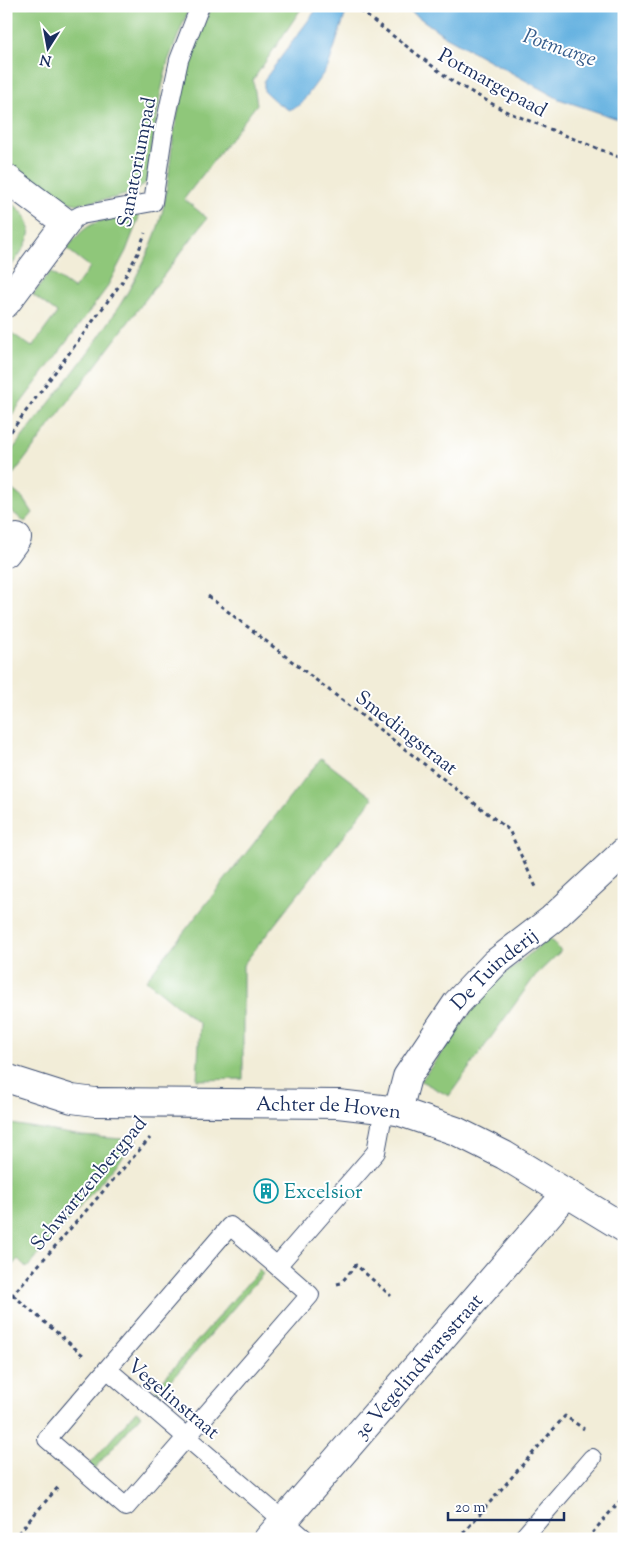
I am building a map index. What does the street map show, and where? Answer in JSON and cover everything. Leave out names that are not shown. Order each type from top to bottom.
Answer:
[{"type":"street","points":[[6,178],[66,223],[6,303]]},
{"type":"street","name":"De Tuinderij","points":[[391,1110],[407,1078],[457,1003],[495,963],[552,919],[624,852]]},
{"type":"street","name":"Achter de Hoven","points":[[6,1078],[72,1099],[95,1102],[338,1104],[391,1110],[456,1130],[504,1155],[624,1228]]},
{"type":"street","name":"3e Vegelindwarsstraat","points":[[276,1529],[566,1193]]},
{"type":"lane","name":"Sanatoriumpad","points":[[153,202],[178,60],[200,6]]},
{"type":"lane","points":[[66,223],[81,214],[153,202]]},
{"type":"lane","points":[[277,1266],[376,1152],[391,1110]]},
{"type":"lane","points":[[230,1226],[277,1266],[310,1295],[126,1507],[47,1439],[230,1226]]},
{"type":"lane","name":"Vegelinstraat","points":[[107,1369],[187,1437],[276,1529],[305,1539]]},
{"type":"lane","points":[[522,1539],[592,1458]]},
{"type":"path","name":"Potmargepaad","points":[[354,6],[452,81],[490,102],[564,137],[624,159]]},
{"type":"path","name":"Sanatoriumpad","points":[[6,438],[122,282],[138,252],[153,202]]},
{"type":"path","name":"Smedingstraat","points":[[208,596],[509,830],[552,919]]},
{"type":"path","name":"Schwartzenbergpad","points":[[6,1302],[152,1136],[171,1103]]},
{"type":"path","points":[[310,1295],[341,1282],[356,1265],[391,1296]]},
{"type":"path","name":"Vegelinstraat","points":[[13,1294],[86,1357],[107,1369]]},
{"type":"path","points":[[458,1539],[565,1416],[589,1432]]},
{"type":"path","points":[[13,1539],[77,1466]]},
{"type":"path","points":[[587,1539],[624,1496]]},
{"type":"green space","points":[[6,6],[190,6],[168,61],[161,91],[147,181],[141,187],[115,198],[77,204],[59,200],[6,161]]},
{"type":"green space","points":[[212,6],[303,6],[253,80],[257,104],[184,199],[207,218],[6,484],[7,457],[91,349],[128,291],[144,261],[164,207],[174,133],[185,84],[199,38]]},
{"type":"green space","points":[[6,198],[25,217],[29,226],[29,234],[27,243],[6,273]]},
{"type":"green space","points":[[137,215],[139,217],[126,251],[106,289],[6,423],[6,381],[9,376],[6,374],[6,331],[32,347],[57,313],[33,295],[50,272],[74,289],[90,267],[67,249],[75,238],[97,222]]},
{"type":"green space","points":[[6,485],[24,499],[33,513],[25,522],[6,507]]},
{"type":"green space","points":[[321,758],[373,798],[243,965],[243,1079],[197,1080],[200,1024],[146,980]]},
{"type":"green space","points":[[549,938],[561,951],[535,976],[449,1096],[421,1081],[489,987]]},
{"type":"green space","points":[[6,1123],[82,1136],[137,1140],[27,1268],[18,1259],[6,1272]]},
{"type":"green space","points":[[259,1270],[263,1274],[160,1393],[155,1389]]},
{"type":"green space","points":[[136,1411],[141,1415],[94,1469],[89,1465]]},
{"type":"water","points":[[319,6],[348,6],[328,67],[300,105],[289,110],[264,91],[264,80]]},
{"type":"water","name":"Potmarge","points":[[403,6],[624,6],[624,121],[559,99],[445,36]]},
{"type":"place","name":"Excelsior","points":[[266,1191]]}]
